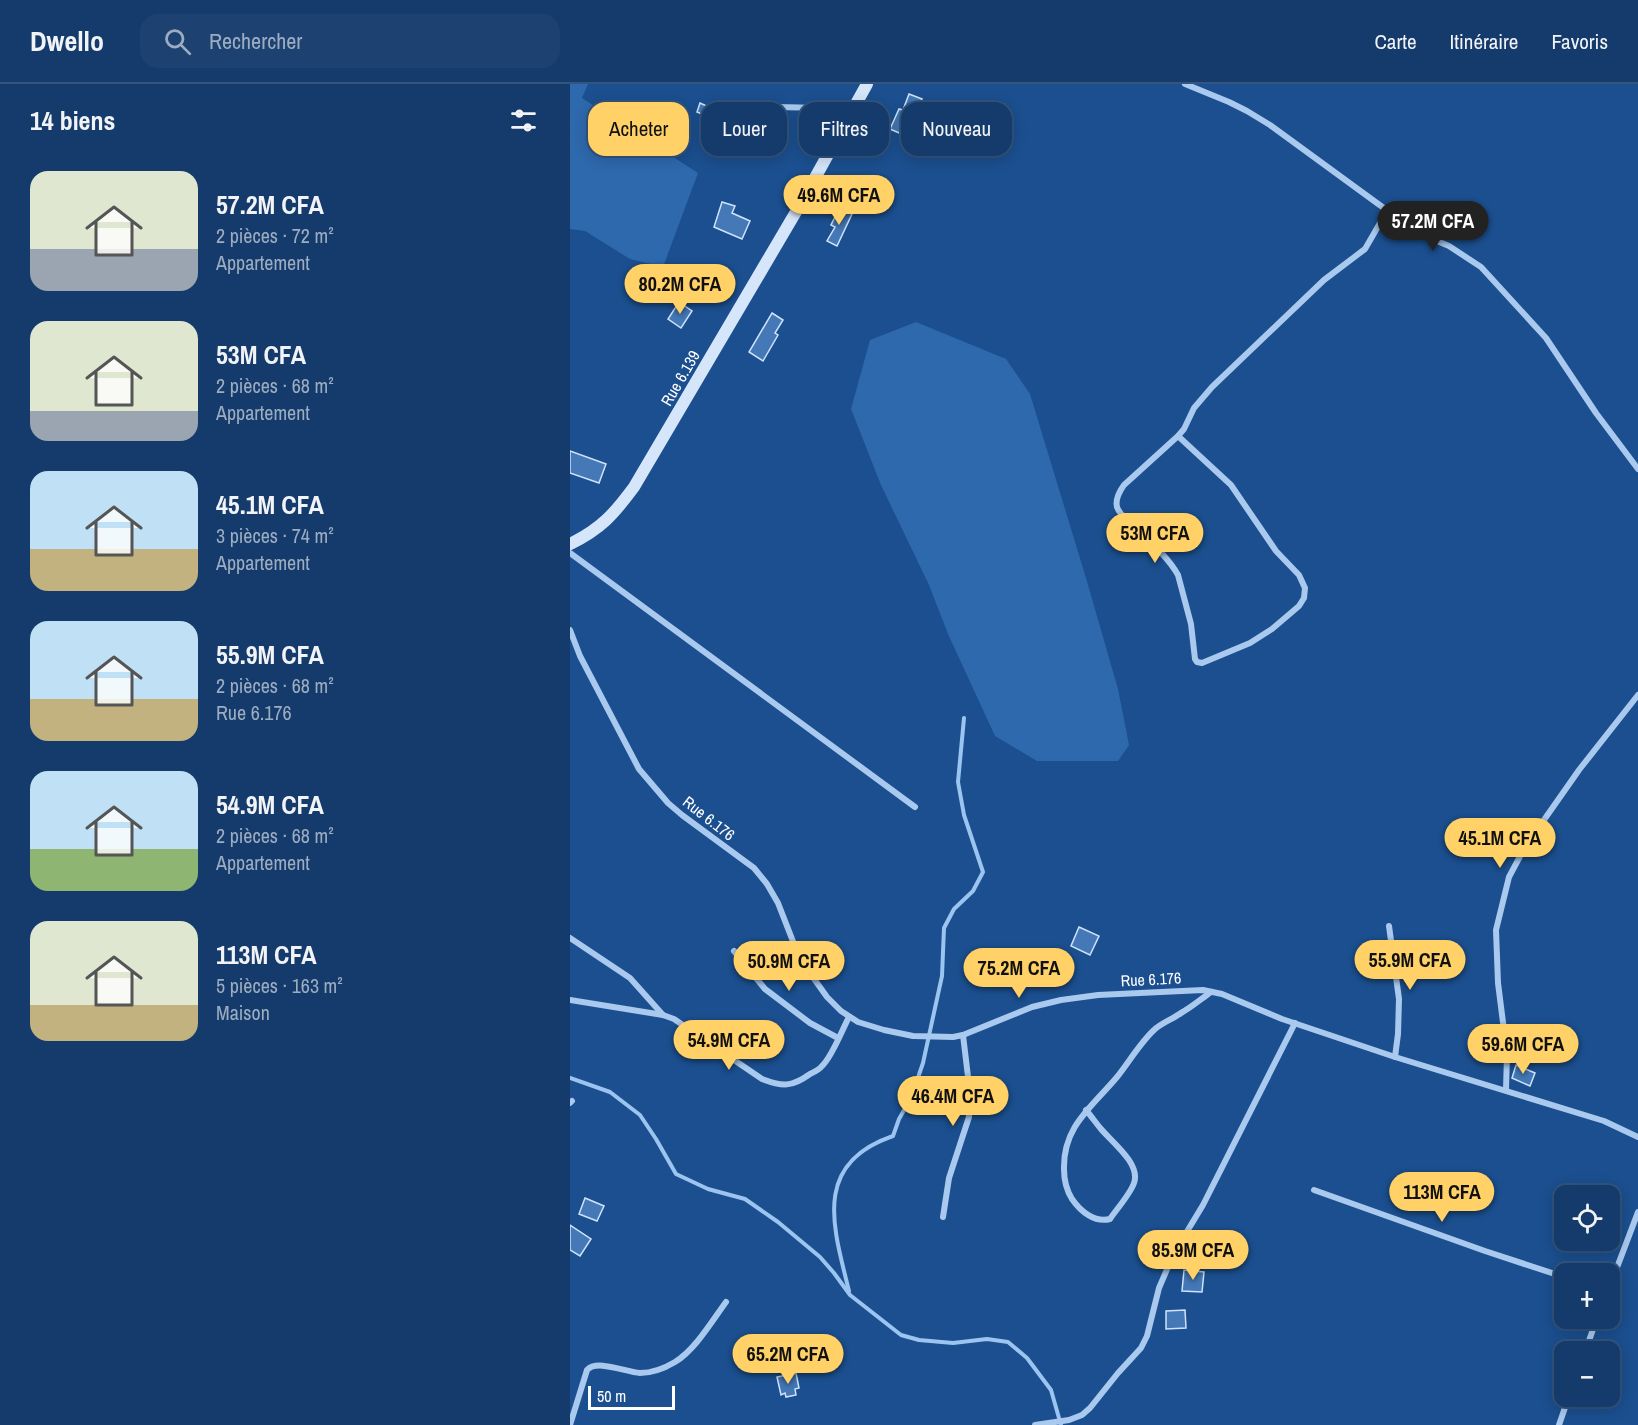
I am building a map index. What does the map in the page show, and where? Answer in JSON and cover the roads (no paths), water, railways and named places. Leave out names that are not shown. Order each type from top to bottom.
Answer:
[{"type":"street","points":[[1185,84],[1238,107],[1270,125],[1418,233],[1459,252],[1481,267],[1546,338],[1596,413],[1638,469]]},
{"type":"street","name":"Rue 6.139","points":[[856,102],[863,85]]},
{"type":"street","name":"Rue 6.139","points":[[570,544],[597,529],[616,511],[634,487],[827,156]]},
{"type":"street","points":[[1178,436],[1231,485],[1276,551],[1299,575],[1305,588],[1304,598],[1299,606],[1281,623],[1250,643],[1202,663],[1195,659],[1191,624],[1178,574],[1155,546],[1120,513],[1116,505],[1118,494],[1124,485],[1178,436],[1194,408],[1212,387],[1324,280],[1365,249],[1387,211]]},
{"type":"street","points":[[570,554],[915,807]]},
{"type":"street","name":"Rue 6.176","points":[[570,630],[579,656],[639,769],[668,803],[754,868],[778,903],[794,944],[807,969],[826,997],[858,1022],[913,1036],[953,1037],[1032,1007],[1061,1000],[1098,995],[1203,990],[1222,994],[1295,1023],[1395,1057],[1611,1124],[1638,1137]]},
{"type":"street","points":[[1506,1090],[1507,1054],[1498,983],[1496,930],[1509,877],[1525,847],[1572,780],[1638,695]]},
{"type":"street","points":[[1389,926],[1399,999],[1395,1057]]},
{"type":"street","points":[[570,938],[630,978],[663,1015]]},
{"type":"street","points":[[734,951],[765,989],[810,1023],[838,1038]]},
{"type":"street","points":[[1086,1110],[1134,1168],[1134,1184],[1110,1219],[1103,1221],[1094,1219],[1077,1206],[1070,1196],[1064,1178],[1064,1161],[1073,1127],[1086,1110],[1114,1080],[1155,1029],[1184,1012],[1211,992]]},
{"type":"street","points":[[570,1000],[675,1018],[762,1079],[784,1085],[793,1085],[823,1066],[849,1017]]},
{"type":"street","points":[[1035,1425],[1069,1420],[1082,1414],[1090,1408],[1141,1348],[1174,1253],[1203,1205],[1295,1023]]},
{"type":"street","points":[[944,1217],[949,1178],[969,1117],[969,1085],[963,1035]]},
{"type":"street","points":[[1314,1190],[1485,1251],[1554,1273]]},
{"type":"street","points":[[1619,1263],[1638,1212]]},
{"type":"street","points":[[570,1425],[587,1370],[591,1366],[643,1373],[662,1368],[684,1355],[726,1302]]},
{"type":"street","points":[[1559,1425],[1565,1407]]},
{"type":"waterway","points":[[849,1291],[835,1221],[835,1200],[839,1180],[850,1163],[867,1148],[893,1136],[899,1119],[911,1098],[923,1063],[942,976],[944,928],[954,909],[973,891],[983,872],[964,815],[958,782],[964,718]]},
{"type":"waterway","points":[[570,1078],[610,1092],[640,1115],[676,1174],[708,1189],[745,1199],[778,1222],[820,1257],[850,1295],[901,1335],[919,1340],[953,1343],[987,1339],[1008,1342],[1027,1358],[1051,1390],[1061,1425]]}]
